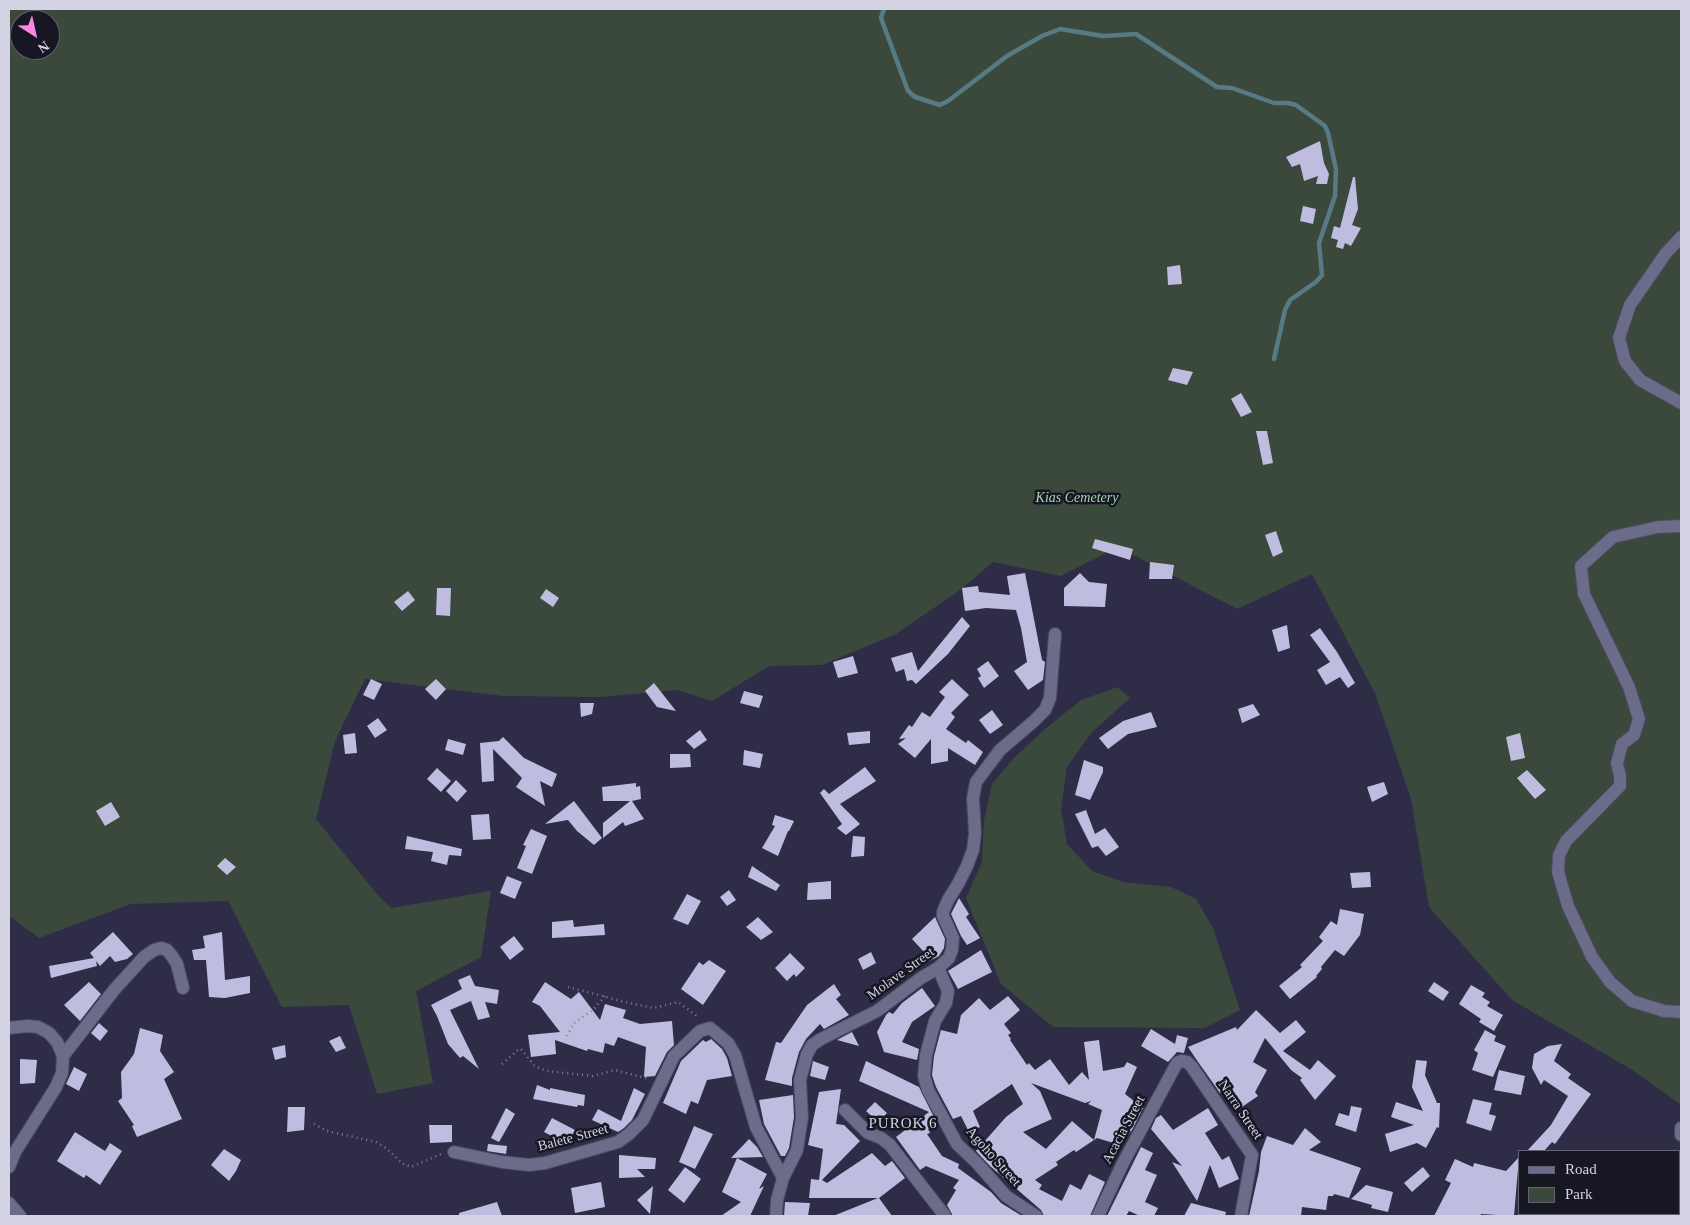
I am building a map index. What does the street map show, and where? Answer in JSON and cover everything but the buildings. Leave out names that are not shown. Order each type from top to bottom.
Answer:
[{"type":"street","points":[[1681,237],[1666,253],[1630,305],[1619,338],[1625,361],[1640,380],[1681,403]]},
{"type":"street","points":[[1681,526],[1658,527],[1613,537],[1581,566],[1584,594],[1629,687],[1639,718],[1634,735],[1622,744],[1617,763],[1620,786],[1566,841],[1559,855],[1558,872],[1568,906],[1592,957],[1610,982],[1632,1000],[1664,1011],[1681,1012]]},
{"type":"street","name":"Molave Street","points":[[776,1216],[777,1200],[783,1178],[797,1150],[802,1117],[800,1080],[807,1054],[812,1045],[877,1011],[921,978],[938,968],[949,958],[953,938],[944,916],[944,907],[967,866],[973,850],[975,833],[973,798],[976,782],[1000,750],[1045,710],[1050,698],[1056,634]]},
{"type":"street","points":[[63,1056],[114,990],[144,956],[154,950],[161,948],[172,956],[177,964],[183,988]]},
{"type":"street","name":"Agoho Street","points":[[938,968],[948,991],[946,1003],[935,1021],[926,1055],[924,1076],[928,1090],[957,1144],[977,1163],[1006,1196],[1036,1216]]},
{"type":"street","points":[[9,1028],[38,1027],[49,1033],[57,1042],[63,1056],[62,1073],[56,1087],[15,1152],[9,1168]]},
{"type":"street","points":[[710,1028],[728,1043],[735,1055],[756,1128],[783,1178]]},
{"type":"street","name":"Balete Street","points":[[454,1152],[502,1162],[530,1165],[545,1163],[610,1145],[629,1134],[643,1120],[674,1056],[700,1031],[710,1028]]},
{"type":"street","name":"Acacia Street","points":[[1098,1216],[1123,1163],[1177,1063],[1181,1061]]},
{"type":"street","name":"Narra Street","points":[[1181,1061],[1187,1062],[1192,1067],[1252,1155],[1241,1216]]},
{"type":"street","points":[[845,1110],[868,1133],[881,1138],[890,1145],[945,1216]]},
{"type":"street","points":[[1681,1128],[1681,1134]]},
{"type":"street","points":[[9,1204],[20,1216]]},
{"type":"path","points":[[568,987],[654,1008],[678,1002],[710,1028]]},
{"type":"path","points":[[567,1036],[574,1024],[593,1010],[605,996]]},
{"type":"path","points":[[502,1064],[521,1049],[534,1065],[547,1070],[593,1076],[615,1070],[656,1080],[665,1076]]},
{"type":"path","points":[[314,1124],[327,1132],[376,1142],[386,1148],[403,1164],[411,1167],[420,1165],[436,1155],[454,1152]]},
{"type":"green space","name":"Kias Cemetery","points":[[9,9],[1681,9],[1681,1105],[1634,1071],[1512,1000],[1429,907],[1411,799],[1375,693],[1312,574],[1237,609],[1118,547],[1061,576],[993,562],[960,590],[896,634],[822,665],[769,666],[712,701],[677,690],[600,697],[503,696],[365,679],[335,741],[316,819],[376,893],[391,908],[491,891],[481,957],[416,991],[433,1083],[377,1094],[349,1005],[282,1007],[228,901],[131,904],[39,938],[9,916]]},
{"type":"green space","points":[[1118,687],[1130,698],[1091,733],[1067,767],[1061,809],[1067,844],[1092,871],[1123,882],[1171,887],[1196,899],[1213,928],[1240,1010],[1205,1028],[1053,1027],[1001,984],[966,898],[982,862],[984,820],[992,784],[1014,758],[1045,729],[1081,700]]},
{"type":"waterway","points":[[884,9],[881,18],[908,91],[915,97],[940,105],[1007,56],[1042,36],[1060,29],[1103,36],[1136,34],[1217,87],[1232,88],[1274,103],[1296,105],[1325,126],[1336,169],[1335,196],[1319,243],[1322,275],[1316,282],[1290,300],[1285,310],[1274,359]]},
{"type":"district","name":"PUROK 6","points":[[903,1124]]}]
